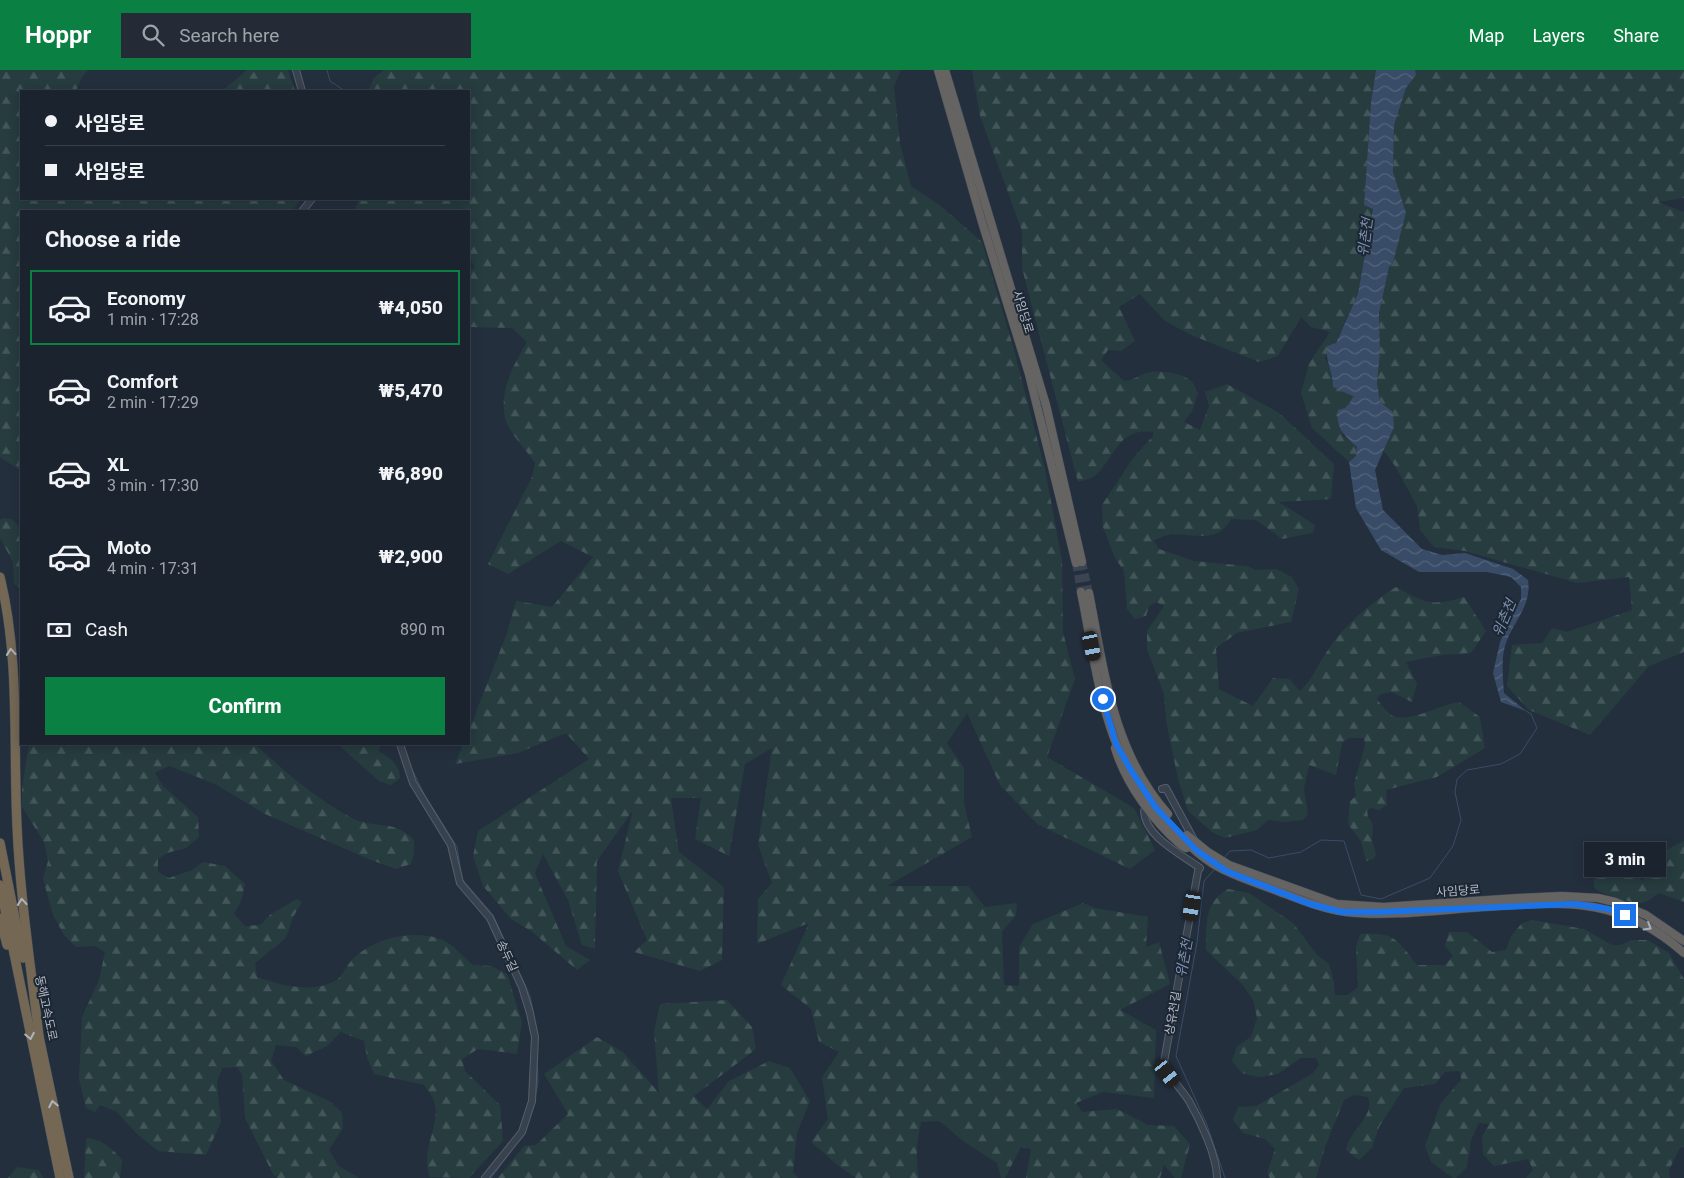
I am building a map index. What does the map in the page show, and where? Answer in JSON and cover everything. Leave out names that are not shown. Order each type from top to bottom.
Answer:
[{"type":"highway","name":"사임당로","points":[[938,70],[1029,374],[1079,563],[1046,405],[945,70]]},
{"type":"highway","points":[[0,577],[9,624],[13,671],[20,882],[39,1037]]},
{"type":"highway","points":[[1085,592],[1111,700],[1124,744],[1139,773],[1163,808],[1196,846],[1186,848],[1181,846],[1147,805],[1120,762],[1103,699],[1085,592]]},
{"type":"highway","points":[[1114,736],[1132,772],[1151,802],[1196,846],[1228,868]]},
{"type":"highway","name":"동해고속도로","points":[[0,843],[39,1037],[59,1152],[60,1178]]},
{"type":"highway","name":"사임당로","points":[[1228,868],[1326,902],[1348,906],[1384,907],[1553,897],[1598,898],[1615,902],[1646,915],[1684,941]]},
{"type":"highway","name":"사임당로","points":[[1228,868],[1321,907],[1355,913],[1556,904],[1609,909],[1640,922],[1684,953]]},
{"type":"highway","name":"동해고속도로","points":[[0,885],[25,1010],[59,1152],[69,1178]]},
{"type":"highway","points":[[0,918],[25,1010]]},
{"type":"street","points":[[296,70],[302,90]]},
{"type":"street","points":[[303,210],[311,200]]},
{"type":"street","name":"송두길","points":[[400,745],[413,783],[451,845],[460,882],[490,918],[522,987],[535,1037],[532,1101],[522,1132],[485,1178]]},
{"type":"street","points":[[1164,788],[1196,846]]},
{"type":"street","name":"상유천길","points":[[1147,805],[1144,817],[1161,840],[1200,868],[1164,1062],[1167,1073],[1188,1101],[1204,1132],[1217,1178]]},
{"type":"green space","points":[[0,70],[88,70],[82,77],[76,90],[20,90],[20,200],[300,200],[293,210],[20,210],[20,470],[0,457]]},
{"type":"green space","points":[[247,70],[288,70],[295,90],[223,90]]},
{"type":"green space","points":[[384,70],[901,70],[894,86],[900,143],[911,186],[942,207],[982,242],[1013,346],[1045,469],[1062,560],[1063,632],[1075,679],[1047,757],[1134,808],[1155,850],[1130,869],[1037,824],[1000,785],[967,713],[947,743],[964,768],[964,803],[972,837],[887,886],[968,886],[985,907],[1017,903],[1016,915],[1002,932],[1004,985],[1019,986],[1019,947],[1033,924],[1083,903],[1095,908],[1148,917],[1146,947],[1159,942],[1170,984],[1120,1010],[1156,1030],[1154,1098],[1103,1092],[1076,1103],[1082,1112],[1117,1109],[1148,1125],[1174,1126],[1190,1144],[1181,1178],[1175,1178],[1164,1165],[1160,1178],[1026,1178],[1031,1149],[1021,1147],[1005,1178],[1001,1178],[997,1163],[963,1141],[940,1121],[921,1122],[917,1150],[919,1178],[856,1178],[811,1142],[828,1119],[822,1077],[839,1052],[819,1042],[811,1009],[781,985],[809,923],[757,944],[758,899],[772,883],[758,845],[772,748],[745,764],[729,856],[695,839],[701,798],[671,798],[679,852],[724,887],[722,960],[700,971],[634,952],[647,940],[618,871],[633,810],[597,861],[595,949],[582,945],[568,900],[543,854],[535,873],[566,946],[590,960],[577,970],[531,931],[511,919],[483,886],[473,856],[478,831],[589,759],[566,733],[518,753],[455,764],[463,745],[470,745],[470,727],[507,633],[516,601],[552,607],[593,557],[561,541],[508,574],[488,564],[532,477],[535,463],[508,426],[504,405],[507,382],[527,342],[512,328],[470,327],[470,271],[475,267],[470,259],[470,210],[354,210],[359,200],[470,200],[470,90],[368,90],[374,78]]},
{"type":"green space","points":[[972,70],[1376,70],[1371,102],[1364,205],[1373,209],[1358,294],[1335,343],[1325,358],[1333,373],[1333,387],[1356,397],[1345,408],[1338,410],[1343,436],[1357,447],[1356,456],[1349,462],[1312,428],[1301,393],[1309,363],[1330,332],[1311,327],[1301,317],[1278,356],[1259,362],[1191,335],[1165,321],[1140,294],[1119,307],[1135,341],[1121,351],[1108,350],[1101,360],[1124,381],[1157,371],[1177,374],[1188,379],[1193,383],[1198,393],[1192,411],[1184,422],[1200,430],[1209,406],[1205,392],[1227,384],[1279,413],[1334,464],[1331,499],[1279,502],[1315,525],[1313,533],[1282,539],[1256,520],[1231,519],[1219,532],[1211,535],[1168,535],[1153,540],[1159,549],[1194,561],[1247,566],[1256,570],[1276,569],[1292,577],[1299,589],[1291,622],[1237,633],[1216,648],[1219,689],[1253,706],[1273,678],[1289,679],[1300,691],[1312,677],[1341,633],[1366,608],[1396,587],[1428,602],[1444,602],[1464,597],[1486,631],[1471,653],[1441,655],[1406,662],[1417,684],[1412,702],[1391,692],[1381,694],[1377,699],[1390,714],[1397,717],[1414,716],[1459,702],[1480,717],[1485,748],[1437,777],[1386,790],[1387,805],[1379,810],[1371,808],[1367,810],[1368,817],[1373,824],[1372,839],[1376,855],[1373,859],[1366,861],[1361,841],[1348,824],[1350,801],[1356,796],[1354,784],[1365,745],[1364,738],[1349,738],[1342,743],[1336,775],[1309,765],[1304,789],[1308,814],[1303,820],[1284,822],[1268,820],[1257,830],[1225,838],[1212,832],[1188,811],[1178,779],[1166,721],[1164,694],[1147,649],[1147,631],[1164,606],[1156,602],[1149,606],[1146,616],[1135,619],[1127,609],[1124,571],[1115,558],[1103,527],[1102,505],[1133,458],[1153,436],[1153,432],[1132,434],[1119,444],[1096,475],[1078,482],[1022,268],[1022,231],[980,116]]},
{"type":"green space","points":[[1415,70],[1684,70],[1684,198],[1658,202],[1684,212],[1684,652],[1649,666],[1590,735],[1529,710],[1507,686],[1512,645],[1542,643],[1552,628],[1567,632],[1632,610],[1629,577],[1577,583],[1465,551],[1434,547],[1420,530],[1417,506],[1395,466],[1384,451],[1394,427],[1393,412],[1380,402],[1377,383],[1380,351],[1379,313],[1389,267],[1406,213],[1393,172],[1394,125],[1406,88],[1416,75]]},
{"type":"green space","points":[[3,518],[12,519],[20,527],[20,588],[14,584],[13,562],[0,538],[0,520]]},
{"type":"green space","points":[[29,745],[256,745],[300,784],[350,817],[367,823],[391,826],[406,833],[414,840],[414,853],[411,864],[396,869],[265,814],[215,784],[169,766],[155,773],[163,786],[198,817],[199,837],[186,848],[167,853],[158,859],[158,872],[169,878],[192,870],[203,862],[225,866],[245,884],[241,901],[234,914],[245,926],[260,925],[271,914],[297,899],[302,902],[293,917],[286,938],[255,963],[257,977],[296,987],[306,988],[325,985],[335,981],[352,960],[370,947],[392,938],[414,935],[443,940],[473,965],[491,966],[507,974],[522,1022],[517,1054],[478,1049],[462,1059],[465,1071],[500,1105],[503,1141],[469,1178],[430,1177],[427,1156],[436,1111],[431,1095],[424,1085],[374,1074],[367,1058],[364,1041],[341,1032],[327,1046],[306,1056],[296,1047],[276,1045],[271,1061],[284,1080],[331,1102],[342,1113],[343,1128],[329,1150],[339,1166],[359,1178],[277,1178],[273,1174],[245,1118],[242,1075],[237,1067],[222,1068],[217,1083],[221,1122],[206,1155],[158,1151],[136,1133],[117,1112],[100,1105],[95,1112],[86,1108],[79,1079],[82,1017],[99,980],[105,952],[95,946],[76,947],[64,935],[53,915],[43,879],[48,861],[44,842],[22,807],[22,788]]},
{"type":"green space","points":[[338,745],[380,745],[379,751],[394,762],[400,778],[391,785],[379,781]]},
{"type":"green space","points":[[1684,841],[1684,902],[1659,893],[1646,902],[1636,903],[1617,898],[1594,888],[1592,847],[1597,844],[1643,881],[1659,856]]},
{"type":"green space","points":[[1228,889],[1249,893],[1293,923],[1317,955],[1329,964],[1335,995],[1348,995],[1358,987],[1356,947],[1360,934],[1381,934],[1394,939],[1405,949],[1417,965],[1445,965],[1453,956],[1445,946],[1449,932],[1467,932],[1492,952],[1506,950],[1511,936],[1522,923],[1532,920],[1584,929],[1612,945],[1620,945],[1632,940],[1648,940],[1669,953],[1684,979],[1684,1147],[1680,1148],[1669,1170],[1670,1178],[1526,1178],[1533,1170],[1528,1159],[1494,1166],[1483,1154],[1482,1137],[1489,1124],[1479,1123],[1471,1140],[1467,1167],[1456,1178],[1453,1178],[1431,1162],[1425,1146],[1441,1103],[1461,1080],[1460,1071],[1445,1072],[1435,1084],[1404,1088],[1379,1127],[1372,1148],[1359,1160],[1346,1150],[1348,1143],[1368,1111],[1368,1097],[1354,1095],[1344,1100],[1325,1147],[1316,1178],[1270,1178],[1267,1173],[1275,1149],[1265,1139],[1243,1133],[1233,1120],[1238,1107],[1256,1106],[1312,1074],[1319,1065],[1316,1058],[1301,1058],[1278,1074],[1258,1077],[1242,1073],[1232,1061],[1237,1046],[1251,1037],[1257,1018],[1253,1000],[1242,984],[1206,950],[1207,923],[1210,908],[1214,901]]},
{"type":"green space","points":[[727,1000],[752,1027],[756,1049],[694,1096],[707,1109],[729,1081],[769,1061],[790,1068],[810,1101],[797,1133],[793,1172],[798,1178],[498,1178],[524,1146],[536,1145],[568,1114],[544,1074],[597,1037],[623,1052],[659,1093],[654,1031],[660,1004]]},
{"type":"green space","points":[[90,1138],[108,1146],[122,1160],[120,1178],[84,1178],[86,1139]]},
{"type":"green space","points":[[17,1167],[39,1170],[43,1178],[8,1178]]},
{"type":"water","points":[[1376,70],[1415,70],[1416,75],[1406,88],[1394,125],[1393,172],[1406,213],[1393,262],[1389,267],[1379,313],[1380,351],[1377,383],[1380,402],[1393,412],[1394,427],[1375,470],[1383,510],[1422,549],[1442,555],[1465,553],[1513,569],[1528,580],[1527,598],[1521,614],[1508,637],[1503,663],[1504,693],[1526,711],[1501,702],[1493,673],[1500,642],[1521,599],[1521,587],[1511,577],[1487,572],[1419,572],[1381,550],[1356,508],[1349,462],[1356,456],[1357,447],[1342,431],[1337,416],[1338,410],[1345,408],[1355,397],[1333,387],[1327,346],[1336,343],[1358,294],[1373,209],[1364,205],[1371,102]]},
{"type":"waterway","points":[[327,70],[330,81],[344,90]]},
{"type":"waterway","points":[[299,210],[306,200]]},
{"type":"waterway","name":"위촌천","points":[[1223,859],[1230,851],[1251,850],[1269,858],[1301,852],[1321,840],[1344,841],[1361,895],[1381,899],[1430,878],[1453,846],[1461,820],[1455,792],[1457,779],[1467,770],[1501,764],[1520,754],[1537,728],[1531,714],[1526,711]]},
{"type":"waterway","points":[[409,763],[424,794],[457,847],[462,879],[493,915],[530,996],[533,1011]]},
{"type":"waterway","name":"위촌천","points":[[1214,870],[1204,881],[1197,943],[1176,1056],[1207,1125],[1225,1178]]},
{"type":"waterway","points":[[533,1108],[538,1083],[537,1052]]},
{"type":"waterway","points":[[491,1178],[525,1133]]},
{"type":"tunnel","points":[[1082,562],[1089,593]]},
{"type":"tunnel","points":[[1076,563],[1081,592]]},
{"type":"route","points":[[1103,699],[1116,744],[1156,808],[1196,850],[1226,871],[1310,904],[1342,912],[1574,904],[1609,909],[1625,915]]}]
